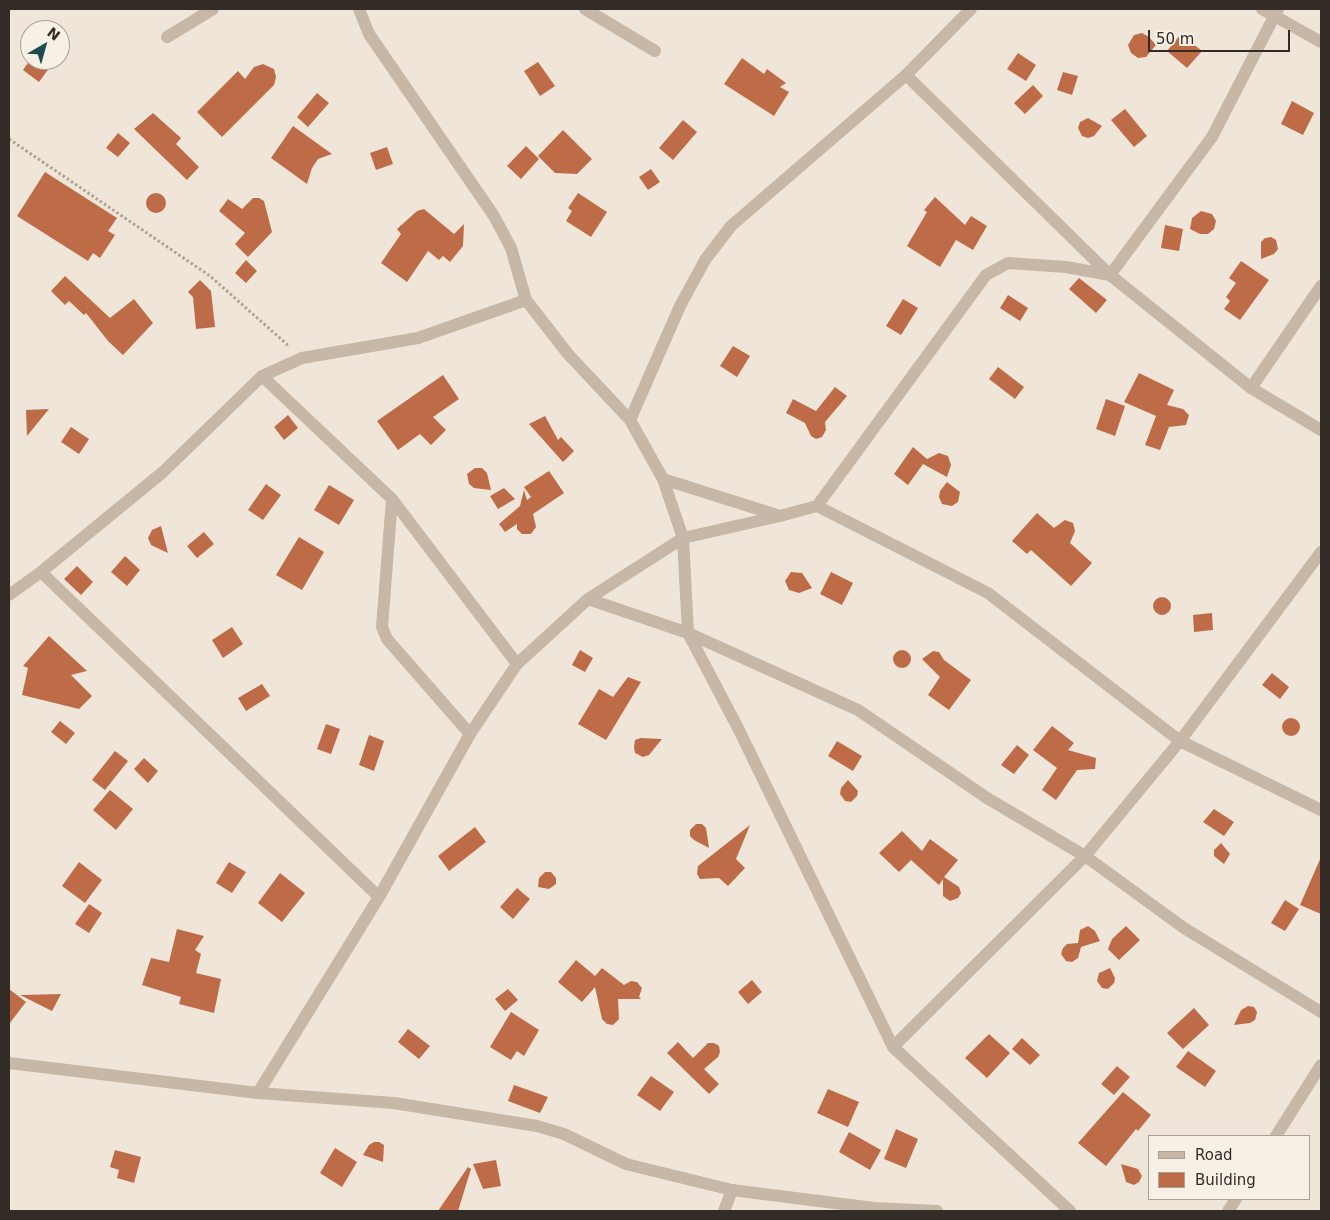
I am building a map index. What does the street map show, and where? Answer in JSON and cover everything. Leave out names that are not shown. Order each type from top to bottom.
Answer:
[{"type":"street","points":[[167,37],[213,9]]},
{"type":"street","points":[[358,9],[369,34],[494,216],[511,248],[526,300],[568,354],[630,420],[663,479],[683,538],[688,634],[739,730],[893,1047],[1070,1211]]},
{"type":"street","points":[[585,9],[655,52]]},
{"type":"street","points":[[630,420],[680,306],[705,260],[731,226],[906,75],[970,9]]},
{"type":"street","points":[[1262,9],[1276,13],[1321,42]]},
{"type":"street","points":[[1110,275],[1212,137],[1276,13]]},
{"type":"street","points":[[906,75],[1110,275],[1251,388],[1321,430]]},
{"type":"street","points":[[258,1093],[379,897],[470,734],[517,664],[588,599],[683,538],[817,506],[986,274],[1008,263],[1066,267],[1110,275]]},
{"type":"street","points":[[1251,388],[1321,286]]},
{"type":"street","points":[[9,595],[41,572],[163,472],[262,376],[302,358],[418,338],[526,300]]},
{"type":"street","points":[[262,376],[392,499],[517,664]]},
{"type":"street","points":[[663,479],[780,516]]},
{"type":"street","points":[[392,499],[382,627],[387,639],[470,734]]},
{"type":"street","points":[[817,506],[988,593],[1180,741],[1321,810]]},
{"type":"street","points":[[893,1047],[1085,856],[1180,741],[1321,552]]},
{"type":"street","points":[[41,572],[379,897]]},
{"type":"street","points":[[588,599],[688,634],[858,710],[987,798],[1085,856],[1184,928],[1321,1012]]},
{"type":"street","points":[[9,1063],[258,1093],[394,1104],[537,1126],[564,1134],[626,1164],[732,1190],[874,1208],[937,1211]]},
{"type":"street","points":[[1277,1135],[1321,1065]]},
{"type":"street","points":[[724,1211],[732,1190]]},
{"type":"street","points":[[1228,1211],[1235,1200]]},
{"type":"path","points":[[9,139],[210,276],[302,358]]},
{"type":"building","points":[[1142,33],[1149,37],[1156,45],[1146,57],[1138,58],[1131,53],[1128,45],[1134,35]]},
{"type":"building","points":[[1181,34],[1202,51],[1187,68],[1167,51]]},
{"type":"building","points":[[1018,53],[1036,65],[1026,81],[1007,69]]},
{"type":"building","points":[[742,58],[764,74],[767,69],[786,83],[780,87],[789,92],[774,116],[724,84]]},
{"type":"building","points":[[538,62],[555,86],[540,96],[524,71]]},
{"type":"building","points":[[263,64],[274,69],[276,77],[274,85],[222,137],[197,112],[238,71],[245,79],[254,67]]},
{"type":"building","points":[[23,70],[48,70],[39,82]]},
{"type":"building","points":[[1063,72],[1078,76],[1072,95],[1057,90]]},
{"type":"building","points":[[1033,85],[1043,96],[1025,114],[1014,103]]},
{"type":"building","points":[[317,93],[329,103],[308,127],[297,117]]},
{"type":"building","points":[[1292,101],[1314,113],[1303,135],[1281,124]]},
{"type":"building","points":[[1125,109],[1147,136],[1134,147],[1111,120]]},
{"type":"building","points":[[153,113],[181,138],[176,144],[199,167],[187,180],[134,129]]},
{"type":"building","points":[[1088,118],[1102,126],[1094,136],[1088,138],[1082,136],[1078,128],[1080,122]]},
{"type":"building","points":[[683,120],[697,132],[673,160],[659,148]]},
{"type":"building","points":[[293,126],[332,154],[318,159],[312,168],[307,184],[271,158]]},
{"type":"building","points":[[563,130],[592,159],[577,174],[555,173],[538,156]]},
{"type":"building","points":[[118,133],[130,143],[118,157],[106,148]]},
{"type":"building","points":[[526,146],[539,159],[521,179],[507,166]]},
{"type":"building","points":[[387,147],[393,164],[376,170],[370,153]]},
{"type":"building","points":[[651,169],[660,182],[648,190],[639,177]]},
{"type":"building","points":[[45,172],[117,218],[108,231],[115,235],[100,258],[93,253],[88,261],[17,216]]},
{"type":"building","points":[[152,193],[160,193],[166,199],[166,207],[160,213],[152,213],[146,207],[146,199]]},
{"type":"building","points":[[578,193],[607,212],[591,237],[566,221],[572,211],[568,208]]},
{"type":"building","points":[[935,197],[965,225],[971,216],[987,226],[973,250],[956,240],[940,267],[907,246],[927,212],[924,210]]},
{"type":"building","points":[[253,198],[259,198],[264,201],[272,232],[248,257],[235,244],[245,233],[219,211],[228,199],[242,209]]},
{"type":"building","points":[[424,209],[454,234],[464,224],[463,246],[450,262],[443,256],[439,260],[428,251],[407,282],[381,263],[401,234],[397,229],[417,211]]},
{"type":"building","points":[[1201,211],[1212,214],[1216,221],[1214,229],[1208,234],[1200,234],[1190,229],[1192,218]]},
{"type":"building","points":[[1165,225],[1183,229],[1179,251],[1161,248]]},
{"type":"building","points":[[1271,237],[1276,240],[1278,249],[1274,254],[1261,259],[1261,242],[1265,238]]},
{"type":"building","points":[[246,260],[257,271],[246,283],[235,273]]},
{"type":"building","points":[[1241,261],[1269,280],[1240,320],[1224,309],[1230,301],[1226,297],[1236,283],[1229,278]]},
{"type":"building","points":[[65,276],[110,318],[134,299],[153,323],[123,355],[108,341],[86,313],[84,315],[69,301],[65,305],[51,291]]},
{"type":"building","points":[[1079,278],[1107,300],[1096,313],[1069,289]]},
{"type":"building","points":[[200,280],[211,291],[215,327],[196,329],[193,297],[188,292]]},
{"type":"building","points":[[1008,295],[1028,308],[1020,321],[1000,308]]},
{"type":"building","points":[[903,299],[918,308],[901,335],[886,326]]},
{"type":"building","points":[[733,346],[750,356],[737,377],[720,366]]},
{"type":"building","points":[[998,367],[1024,387],[1015,399],[989,379]]},
{"type":"building","points":[[1139,373],[1174,390],[1167,405],[1183,409],[1189,415],[1186,425],[1169,427],[1160,450],[1145,445],[1156,416],[1124,402]]},
{"type":"building","points":[[443,375],[459,399],[433,417],[446,430],[431,445],[420,434],[398,450],[377,421]]},
{"type":"building","points":[[835,387],[847,396],[825,422],[826,430],[822,437],[816,439],[811,436],[805,423],[786,413],[793,399],[816,411]]},
{"type":"building","points":[[1106,399],[1125,406],[1115,436],[1096,429]]},
{"type":"building","points":[[49,409],[27,436],[26,410]]},
{"type":"building","points":[[288,415],[298,428],[284,440],[274,427]]},
{"type":"building","points":[[545,416],[558,440],[561,437],[574,451],[563,462],[529,424]]},
{"type":"building","points":[[71,427],[89,439],[79,454],[61,442]]},
{"type":"building","points":[[913,447],[927,459],[939,453],[948,456],[951,465],[947,477],[923,464],[908,485],[894,474]]},
{"type":"building","points":[[475,468],[482,468],[487,473],[491,490],[474,488],[469,484],[467,474]]},
{"type":"building","points":[[549,471],[564,493],[533,514],[536,527],[531,534],[522,534],[517,529],[517,524],[505,532],[499,524],[520,506],[524,490],[527,500],[531,497],[524,487]]},
{"type":"building","points":[[947,482],[960,492],[958,502],[952,506],[942,504],[939,497],[940,491]]},
{"type":"building","points":[[266,484],[281,495],[263,520],[248,510]]},
{"type":"building","points":[[329,485],[354,500],[339,525],[314,510]]},
{"type":"building","points":[[504,488],[515,499],[498,509],[490,496]]},
{"type":"building","points":[[1037,513],[1054,528],[1065,520],[1073,523],[1075,531],[1070,543],[1092,563],[1071,586],[1031,550],[1027,554],[1012,541]]},
{"type":"building","points":[[161,526],[168,553],[151,545],[148,538],[152,530]]},
{"type":"building","points":[[204,532],[214,544],[197,558],[187,546]]},
{"type":"building","points":[[299,537],[324,552],[302,590],[276,575]]},
{"type":"building","points":[[125,556],[140,570],[127,586],[111,572]]},
{"type":"building","points":[[77,566],[93,582],[81,595],[64,579]]},
{"type":"building","points":[[791,572],[802,573],[812,588],[799,593],[789,590],[785,581]]},
{"type":"building","points":[[831,572],[853,583],[842,605],[820,594]]},
{"type":"building","points":[[1162,597],[1168,600],[1171,606],[1168,612],[1162,615],[1156,612],[1153,606],[1156,600]]},
{"type":"building","points":[[1212,613],[1213,630],[1194,632],[1193,615]]},
{"type":"building","points":[[232,627],[243,644],[223,658],[212,640]]},
{"type":"building","points":[[49,636],[87,671],[71,675],[92,696],[79,709],[22,695],[28,668],[23,666]]},
{"type":"building","points":[[580,650],[593,658],[585,672],[572,665]]},
{"type":"building","points":[[902,650],[908,653],[911,659],[908,665],[902,668],[896,665],[893,659],[896,653]]},
{"type":"building","points":[[933,651],[939,652],[944,660],[971,680],[949,710],[928,695],[940,677],[922,659]]},
{"type":"building","points":[[1272,673],[1289,687],[1280,699],[1262,685]]},
{"type":"building","points":[[628,677],[641,682],[606,740],[578,724],[599,689],[613,697]]},
{"type":"building","points":[[262,684],[270,696],[246,711],[238,698]]},
{"type":"building","points":[[1291,718],[1297,721],[1300,727],[1297,733],[1291,736],[1285,733],[1282,727],[1285,721]]},
{"type":"building","points":[[60,721],[75,733],[66,744],[51,732]]},
{"type":"building","points":[[326,724],[340,729],[331,754],[317,749]]},
{"type":"building","points":[[1052,726],[1074,743],[1068,750],[1096,758],[1095,769],[1077,770],[1056,800],[1042,790],[1057,768],[1033,750]]},
{"type":"building","points":[[369,735],[384,741],[374,771],[359,765]]},
{"type":"building","points":[[641,738],[662,739],[649,755],[643,757],[635,753],[634,747],[635,740]]},
{"type":"building","points":[[837,741],[862,756],[853,771],[828,756]]},
{"type":"building","points":[[1017,745],[1029,755],[1014,774],[1001,765]]},
{"type":"building","points":[[115,751],[128,761],[105,790],[92,780]]},
{"type":"building","points":[[144,758],[158,771],[148,783],[134,769]]},
{"type":"building","points":[[848,780],[858,791],[857,796],[851,802],[845,801],[840,794],[841,788]]},
{"type":"building","points":[[110,790],[133,809],[116,830],[93,810]]},
{"type":"building","points":[[1214,809],[1234,822],[1224,836],[1203,822]]},
{"type":"building","points":[[696,824],[702,824],[706,828],[709,848],[690,836],[690,830]]},
{"type":"building","points":[[750,825],[736,859],[745,868],[728,886],[719,878],[700,879],[697,874],[698,866]]},
{"type":"building","points":[[475,827],[486,842],[449,871],[438,856]]},
{"type":"building","points":[[902,831],[922,851],[930,839],[958,860],[944,877],[959,887],[961,893],[958,898],[950,901],[943,896],[943,879],[939,885],[911,860],[899,872],[879,853]]},
{"type":"building","points":[[1221,843],[1230,854],[1224,864],[1214,856],[1214,850]]},
{"type":"building","points":[[1321,857],[1321,914],[1300,905]]},
{"type":"building","points":[[79,862],[102,880],[85,903],[62,886]]},
{"type":"building","points":[[229,862],[246,872],[232,893],[216,883]]},
{"type":"building","points":[[545,872],[551,872],[556,878],[556,884],[549,889],[538,887],[539,878]]},
{"type":"building","points":[[280,873],[305,893],[282,922],[258,903]]},
{"type":"building","points":[[517,888],[530,899],[513,919],[500,907]]},
{"type":"building","points":[[1285,900],[1299,909],[1285,931],[1271,923]]},
{"type":"building","points":[[89,904],[102,913],[89,933],[75,924]]},
{"type":"building","points":[[1088,926],[1095,931],[1100,941],[1081,947],[1078,958],[1072,962],[1066,961],[1061,954],[1063,948],[1067,944],[1078,943],[1080,930]]},
{"type":"building","points":[[1126,926],[1140,940],[1119,960],[1108,949],[1112,939]]},
{"type":"building","points":[[177,929],[204,936],[195,950],[201,954],[196,973],[221,979],[214,1013],[179,1004],[181,997],[142,985],[151,958],[169,962]]},
{"type":"building","points":[[576,960],[595,976],[602,968],[624,985],[631,981],[637,982],[642,988],[639,997],[641,999],[618,999],[619,1019],[613,1025],[607,1024],[602,1019],[595,987],[582,1002],[558,982]]},
{"type":"building","points":[[1110,968],[1115,978],[1114,983],[1108,989],[1102,988],[1097,981],[1099,973]]},
{"type":"building","points":[[752,980],[762,992],[748,1004],[738,992]]},
{"type":"building","points":[[9,989],[26,1002],[9,1024]]},
{"type":"building","points":[[508,989],[518,1000],[505,1011],[495,999]]},
{"type":"building","points":[[61,994],[52,1011],[20,995]]},
{"type":"building","points":[[1248,1006],[1254,1007],[1257,1012],[1255,1020],[1250,1023],[1234,1025],[1241,1010]]},
{"type":"building","points":[[1194,1008],[1209,1025],[1183,1049],[1167,1033]]},
{"type":"building","points":[[511,1012],[539,1030],[524,1056],[517,1051],[511,1060],[490,1047]]},
{"type":"building","points":[[408,1029],[430,1046],[419,1059],[398,1042]]},
{"type":"building","points":[[989,1034],[1010,1053],[987,1078],[965,1058]]},
{"type":"building","points":[[1022,1038],[1040,1055],[1030,1065],[1012,1049]]},
{"type":"building","points":[[678,1042],[693,1058],[708,1043],[714,1043],[719,1046],[720,1052],[718,1057],[704,1069],[719,1084],[709,1094],[667,1053]]},
{"type":"building","points":[[1188,1051],[1216,1071],[1205,1087],[1176,1067]]},
{"type":"building","points":[[1117,1066],[1130,1077],[1114,1095],[1101,1084]]},
{"type":"building","points":[[651,1076],[674,1092],[660,1111],[637,1095]]},
{"type":"building","points":[[514,1085],[548,1097],[540,1113],[508,1101]]},
{"type":"building","points":[[828,1089],[859,1102],[848,1127],[817,1113]]},
{"type":"building","points":[[1123,1092],[1151,1115],[1138,1131],[1136,1129],[1106,1166],[1078,1143]]},
{"type":"building","points":[[896,1129],[918,1139],[906,1168],[884,1159]]},
{"type":"building","points":[[849,1132],[881,1150],[870,1170],[839,1152]]},
{"type":"building","points":[[374,1142],[384,1145],[383,1162],[363,1155],[369,1145]]},
{"type":"building","points":[[335,1148],[357,1162],[342,1187],[320,1173]]},
{"type":"building","points":[[115,1150],[141,1157],[134,1183],[117,1178],[119,1170],[110,1167]]},
{"type":"building","points":[[496,1160],[501,1186],[483,1189],[473,1164]]},
{"type":"building","points":[[1121,1164],[1138,1169],[1142,1176],[1139,1182],[1134,1185],[1126,1182]]},
{"type":"building","points":[[468,1167],[471,1169],[458,1211],[438,1211]]}]
